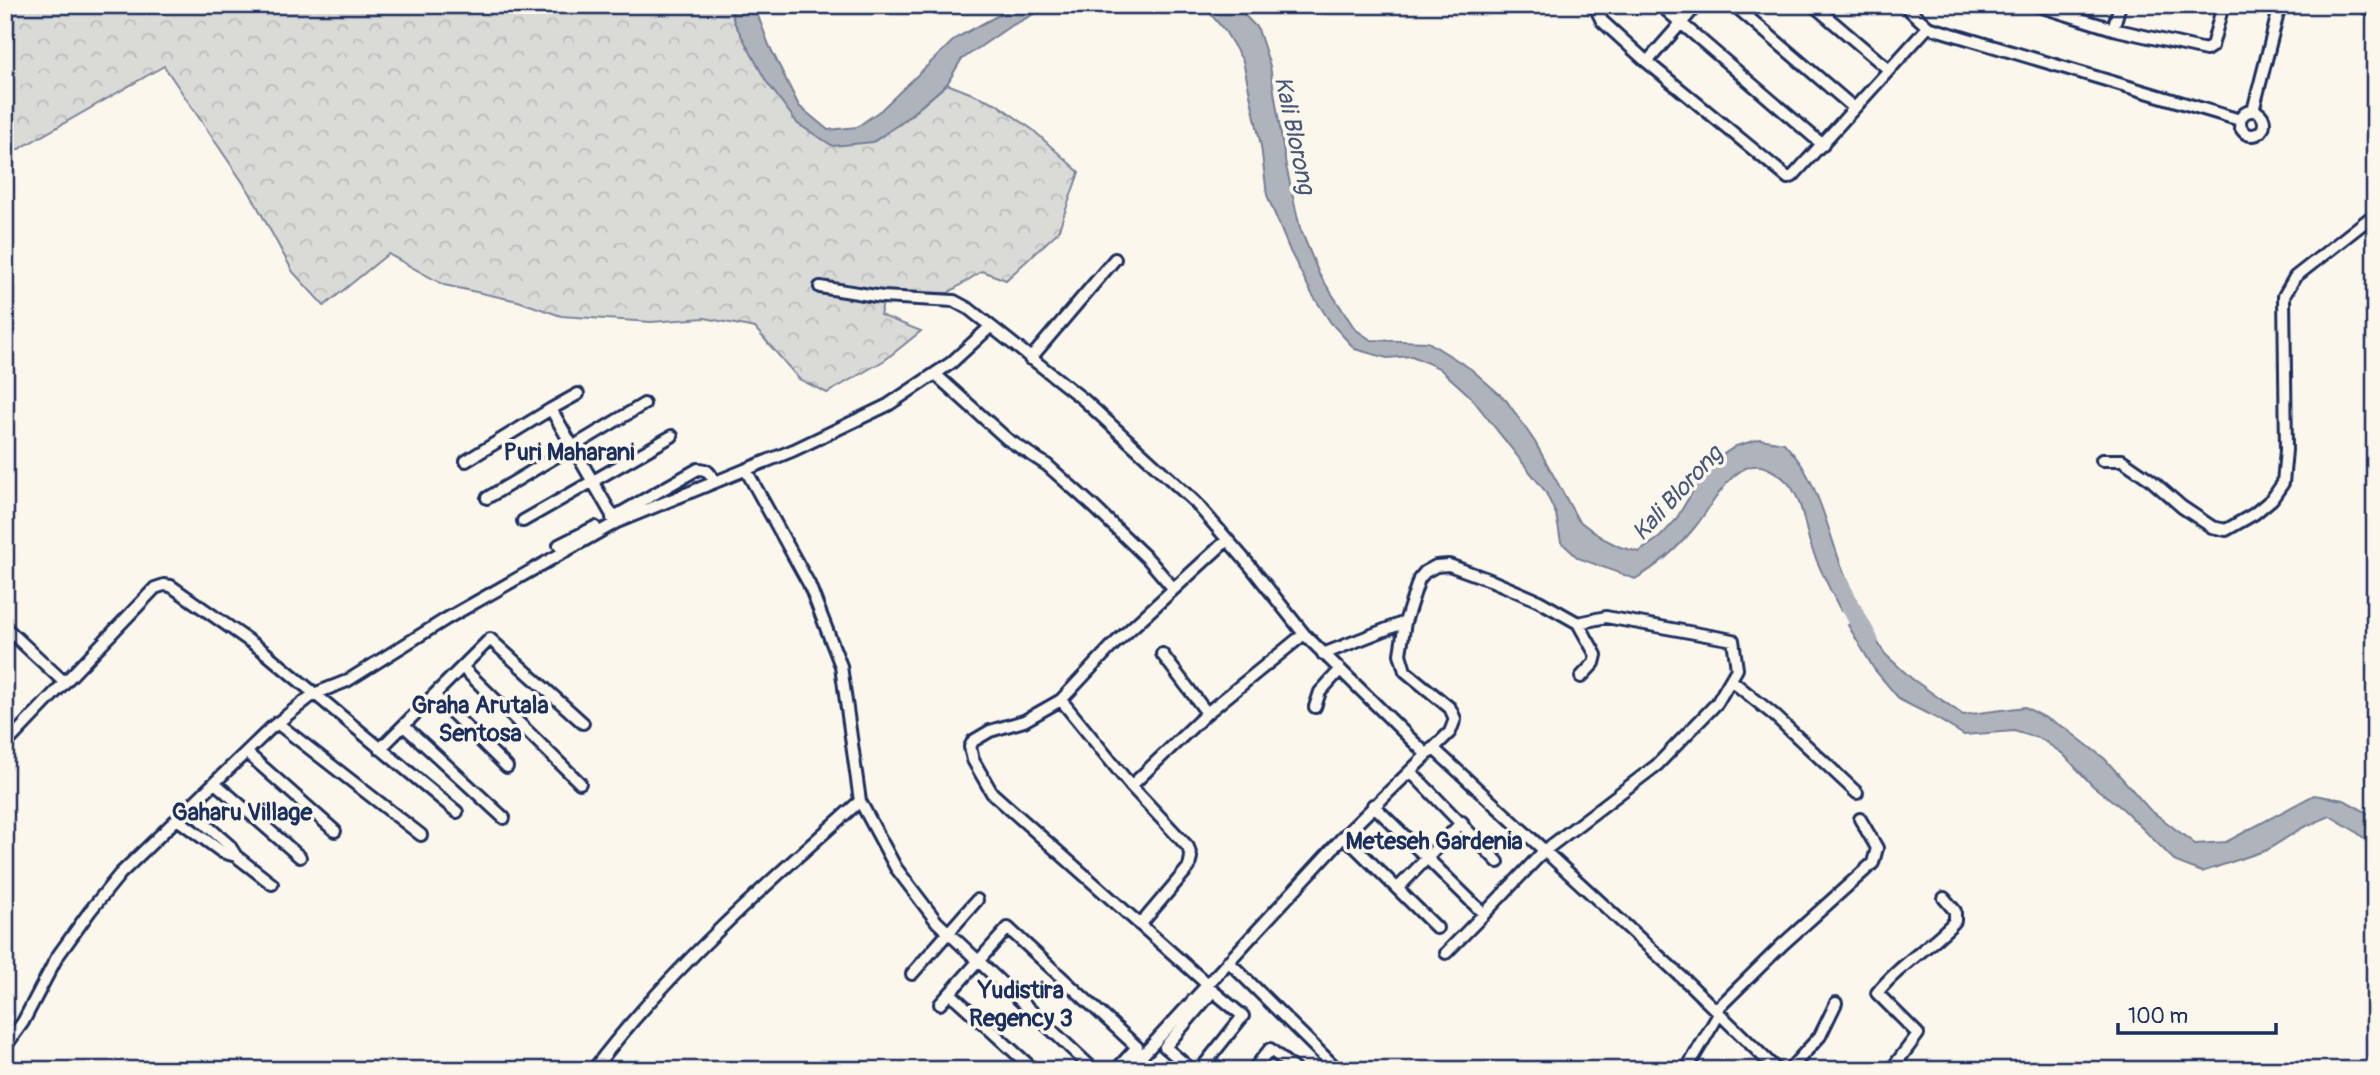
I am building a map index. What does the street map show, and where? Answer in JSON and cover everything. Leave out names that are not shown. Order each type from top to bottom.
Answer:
[{"type":"street","points":[[1598,5],[1602,21],[1785,177],[1793,176],[1823,145],[1928,27]]},
{"type":"street","points":[[1660,5],[1823,145]]},
{"type":"street","points":[[1647,62],[1697,5]]},
{"type":"street","points":[[1734,5],[1854,108]]},
{"type":"street","points":[[1813,5],[1888,69]]},
{"type":"street","points":[[1904,5],[1928,27],[2240,120]]},
{"type":"street","points":[[2036,5],[2064,9],[2113,29],[2206,50],[2211,46],[2222,5]]},
{"type":"street","points":[[2113,29],[2120,5]]},
{"type":"street","points":[[2361,5],[2375,12]]},
{"type":"street","points":[[2253,111],[2279,9]]},
{"type":"street","points":[[2253,111],[2263,118],[2264,126],[2259,133],[2247,134],[2241,128],[2240,120],[2245,113],[2253,111]]},
{"type":"street","points":[[2102,460],[2122,460],[2212,527],[2226,530],[2254,514],[2272,499],[2283,483],[2286,450],[2284,296],[2295,276],[2375,214]]},
{"type":"street","points":[[1030,359],[1115,259]]},
{"type":"street","points":[[820,287],[883,297],[954,301],[1094,409],[1195,502],[1251,567],[1304,635],[1339,671],[1544,851],[1777,1070]]},
{"type":"street","points":[[5,1047],[23,1022],[57,957],[120,874],[277,723],[314,694],[347,681],[446,619],[617,522],[794,450],[888,405],[951,363],[990,327]]},
{"type":"street","points":[[935,374],[1007,439],[1047,465],[1093,506],[1149,560],[1173,588]]},
{"type":"street","points":[[466,461],[579,394]]},
{"type":"street","points":[[486,498],[645,404]]},
{"type":"street","points":[[551,409],[613,517]]},
{"type":"street","points":[[523,521],[672,436]]},
{"type":"street","points":[[559,545],[698,469],[709,472],[715,482]]},
{"type":"street","points":[[746,470],[809,584],[841,666],[860,802],[896,868],[937,922],[1102,1070]]},
{"type":"street","points":[[1208,984],[992,793],[973,760],[970,747],[973,741],[990,731],[1024,721],[1061,700],[1112,646],[1227,540]]},
{"type":"street","points":[[1129,1070],[1373,805],[1450,732],[1455,719],[1450,708],[1405,671],[1400,654],[1405,622],[1419,579],[1424,572],[1436,566],[1449,565],[1539,601],[1578,624],[1596,655],[1594,663],[1581,677]]},
{"type":"street","points":[[5,745],[155,589],[164,585],[171,586],[262,650],[457,812]]},
{"type":"street","points":[[1446,953],[1544,851],[1657,765],[1717,703],[1737,670],[1733,640],[1606,617],[1578,624]]},
{"type":"street","points":[[1323,654],[1405,622]]},
{"type":"street","points":[[5,627],[64,682]]},
{"type":"street","points":[[1131,786],[1207,713],[1304,635]]},
{"type":"street","points":[[380,749],[490,639],[583,723]]},
{"type":"street","points":[[1162,654],[1207,713]]},
{"type":"street","points":[[462,667],[580,783]]},
{"type":"street","points":[[1315,707],[1320,692],[1339,671]]},
{"type":"street","points":[[1732,681],[1774,715],[1857,793]]},
{"type":"street","points":[[434,695],[508,767]]},
{"type":"street","points":[[1061,700],[1131,786],[1188,847],[1191,857],[1189,867],[1140,925]]},
{"type":"street","points":[[277,723],[421,835]]},
{"type":"street","points":[[404,726],[504,818]]},
{"type":"street","points":[[247,753],[335,831]]},
{"type":"street","points":[[1410,771],[1498,862]]},
{"type":"street","points":[[215,783],[300,857]]},
{"type":"street","points":[[593,1070],[653,999],[726,921],[860,802]]},
{"type":"street","points":[[1373,805],[1429,857],[1484,914]]},
{"type":"street","points":[[188,808],[229,845],[236,856],[272,884]]},
{"type":"street","points":[[177,819],[222,852],[236,856]]},
{"type":"street","points":[[1686,1070],[1718,1012],[1783,944],[1873,863],[1877,848],[1860,819]]},
{"type":"street","points":[[1398,888],[1462,822]]},
{"type":"street","points":[[1344,836],[1437,928]]},
{"type":"street","points":[[1891,1070],[1918,1034],[1877,993],[1955,921],[1955,911],[1944,898]]},
{"type":"street","points":[[912,974],[978,900]]},
{"type":"street","points":[[940,1004],[1008,928],[1137,1047],[1116,1070]]},
{"type":"street","points":[[1228,961],[1338,1070]]},
{"type":"street","points":[[1192,1070],[1165,1047],[1213,991],[1243,1016],[1200,1070]]},
{"type":"street","points":[[950,993],[1034,1070]]},
{"type":"street","points":[[1789,1070],[1820,1036],[1836,1003]]},
{"type":"street","points":[[1073,1046],[1094,1070]]},
{"type":"street","points":[[1253,1070],[1270,1049],[1295,1070]]},
{"type":"green space","points":[[5,5],[730,5],[734,22],[798,124],[873,142],[903,122],[947,84],[995,103],[1033,130],[1079,172],[1058,232],[1006,280],[982,271],[948,293],[886,291],[880,315],[921,331],[885,360],[827,393],[799,379],[755,328],[705,318],[651,322],[561,316],[518,301],[444,285],[388,254],[324,306],[293,272],[250,193],[164,66],[19,149],[5,152]]},
{"type":"shaded area","points":[[730,5],[754,5],[769,45],[799,106],[828,130],[857,127],[881,110],[956,38],[1022,5],[1051,5],[1009,27],[961,60],[947,84],[902,122],[873,142],[833,146],[798,124],[766,81],[734,22]]},
{"type":"shaded area","points":[[1203,5],[1235,5],[1258,29],[1270,66],[1286,166],[1300,228],[1319,274],[1355,329],[1371,340],[1428,342],[1471,369],[1506,400],[1535,442],[1578,520],[1602,538],[1620,547],[1639,552],[1660,537],[1675,521],[1709,464],[1736,446],[1760,439],[1784,443],[1800,462],[1812,485],[1842,569],[1857,602],[1841,611],[1813,552],[1796,494],[1775,472],[1755,466],[1735,475],[1682,542],[1660,562],[1635,579],[1578,558],[1561,542],[1556,514],[1545,491],[1470,396],[1439,368],[1412,356],[1387,358],[1355,349],[1331,323],[1312,294],[1290,251],[1267,195],[1261,146],[1243,61],[1225,31]]},
{"type":"shaded area","points":[[1862,617],[1885,654],[1911,678],[1963,715],[2025,707],[2065,728],[2105,759],[2149,809],[2195,844],[2226,842],[2314,795],[2344,800],[2375,817],[2375,847],[2330,816],[2302,828],[2267,850],[2202,872],[2176,862],[2123,809],[2093,786],[2063,754],[2041,739],[2014,731],[1964,735],[1900,700],[1874,669],[1848,625]]},
{"type":"waterway","name":"Kali Blorong","points":[[1839,584],[1869,641]]},
{"type":"district","name":"Puri Maharani","points":[[569,452]]},
{"type":"district","name":"Graha Arutala Sentosa","points":[[480,719]]},
{"type":"district","name":"Gaharu Village","points":[[242,812]]},
{"type":"district","name":"Meteseh Gardenia","points":[[1434,841]]},
{"type":"district","name":"Yudistira Regency 3","points":[[1021,1004]]}]
